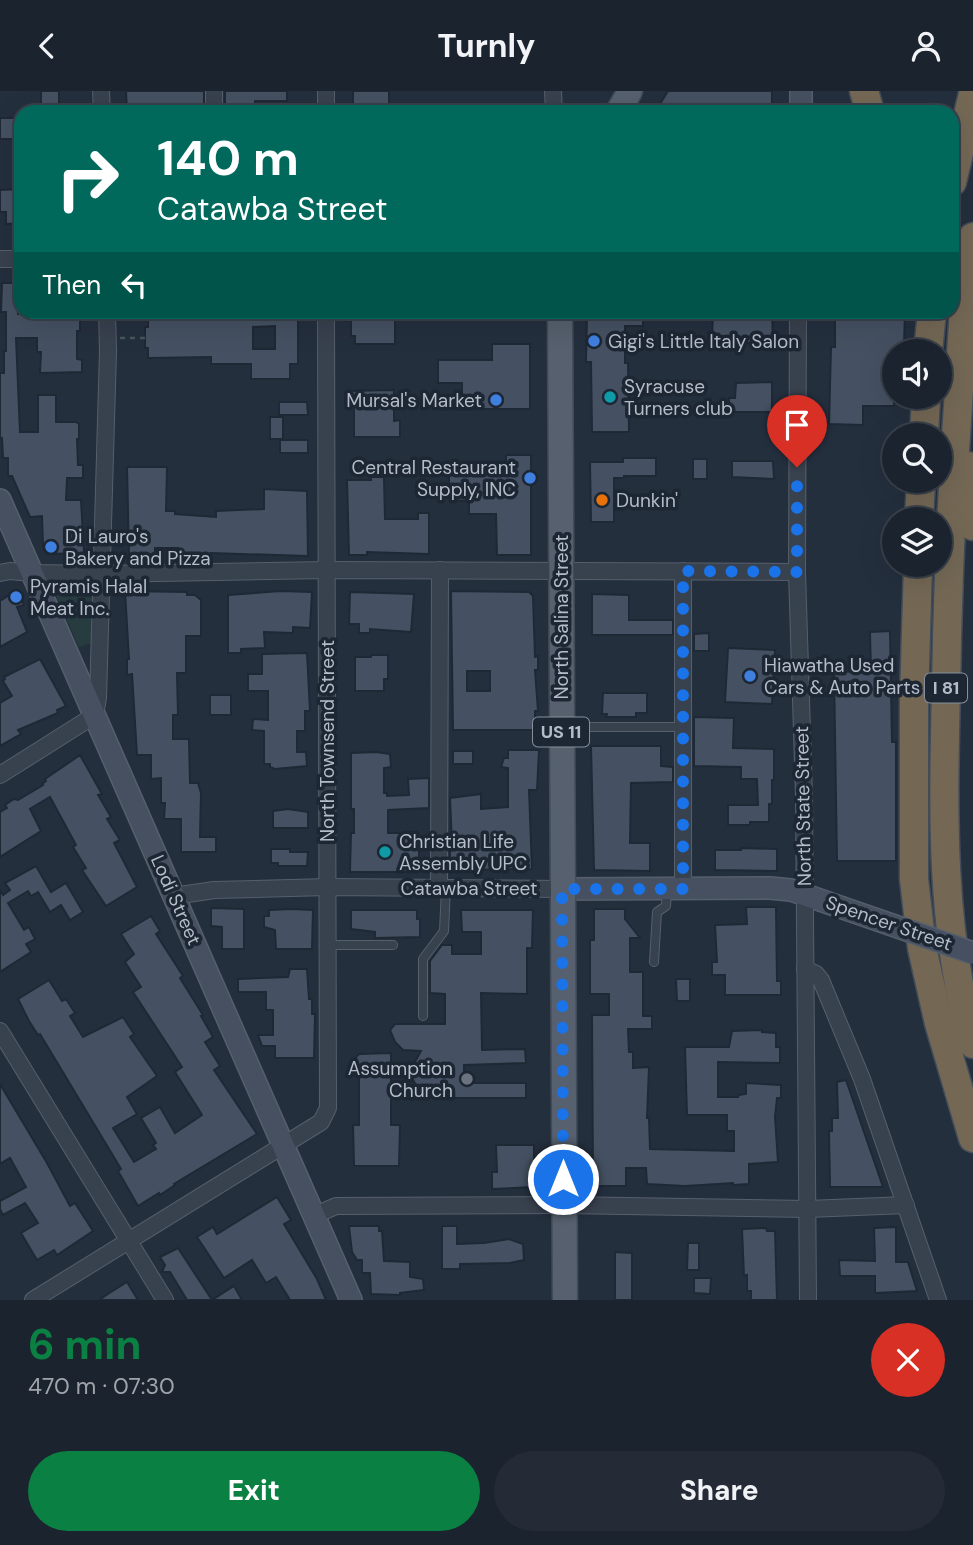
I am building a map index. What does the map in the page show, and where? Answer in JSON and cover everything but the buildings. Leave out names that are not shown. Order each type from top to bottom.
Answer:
[{"type":"highway","points":[[959,153],[973,94]]},
{"type":"highway","name":"I 81","points":[[973,237],[963,329],[949,535],[944,815],[948,908],[961,995],[973,1044]]},
{"type":"highway","points":[[916,319],[917,339]]},
{"type":"highway","points":[[929,339],[931,319]]},
{"type":"highway","points":[[963,329],[973,526]]},
{"type":"highway","name":"I 81","points":[[918,577],[914,700],[914,879],[927,973],[973,1138]]},
{"type":"main road","name":"North Salina Street","points":[[560,319],[565,1300]]},
{"type":"street","points":[[0,775],[95,715],[98,698],[102,573],[107,319]]},
{"type":"street","name":"North Townsend Street","points":[[33,1300],[283,1147],[321,1122],[328,1108],[326,319]]},
{"type":"street","name":"North State Street","points":[[798,319],[797,572],[804,893],[808,1300]]},
{"type":"street","name":"Lodi Street","points":[[0,500],[351,1300]]},
{"type":"street","points":[[0,573],[326,570],[797,572]]},
{"type":"street","points":[[440,570],[442,888]]},
{"type":"street","points":[[675,889],[684,727],[683,571]]},
{"type":"street","name":"Catawba Street","points":[[174,896],[214,890],[328,887],[770,888],[804,893]]},
{"type":"street","name":"Spencer Street","points":[[804,893],[973,953]]},
{"type":"street","points":[[805,969],[821,980],[862,1079],[937,1300]]},
{"type":"street","points":[[0,1031],[165,1300]]},
{"type":"street","points":[[313,1216],[336,1206],[563,1205],[808,1209],[906,1205]]},
{"type":"lane","points":[[561,727],[684,727]]},
{"type":"lane","points":[[423,1016],[423,960],[444,931],[442,888]]},
{"type":"lane","points":[[654,962],[657,912],[666,907],[675,889]]},
{"type":"lane","points":[[328,945],[393,945]]},
{"type":"path","points":[[108,338],[145,338]]},
{"type":"green space","points":[[55,594],[95,598],[94,642],[79,647]]},
{"type":"place","name":"Gigi's Little Italy Salon","points":[[594,341]]},
{"type":"place","name":"Syracuse Turners club","points":[[610,397]]},
{"type":"place","name":"Mursal's Market","points":[[496,400]]},
{"type":"place","name":"Central Restaurant Supply, INC","points":[[530,478]]},
{"type":"place","name":"Dunkin'","points":[[602,500]]},
{"type":"place","name":"Di Lauro's Bakery and Pizza","points":[[51,547]]},
{"type":"place","name":"Pyramis Halal Meat Inc.","points":[[16,597]]},
{"type":"place","name":"Hiawatha Used Cars & Auto Parts","points":[[750,676]]},
{"type":"place","name":"Christian Life Assembly UPC","points":[[385,852]]},
{"type":"place","name":"Assumption Church","points":[[467,1079]]},
{"type":"route","points":[[563,1179],[562,889],[683,889],[683,571],[797,572],[797,467]]}]
